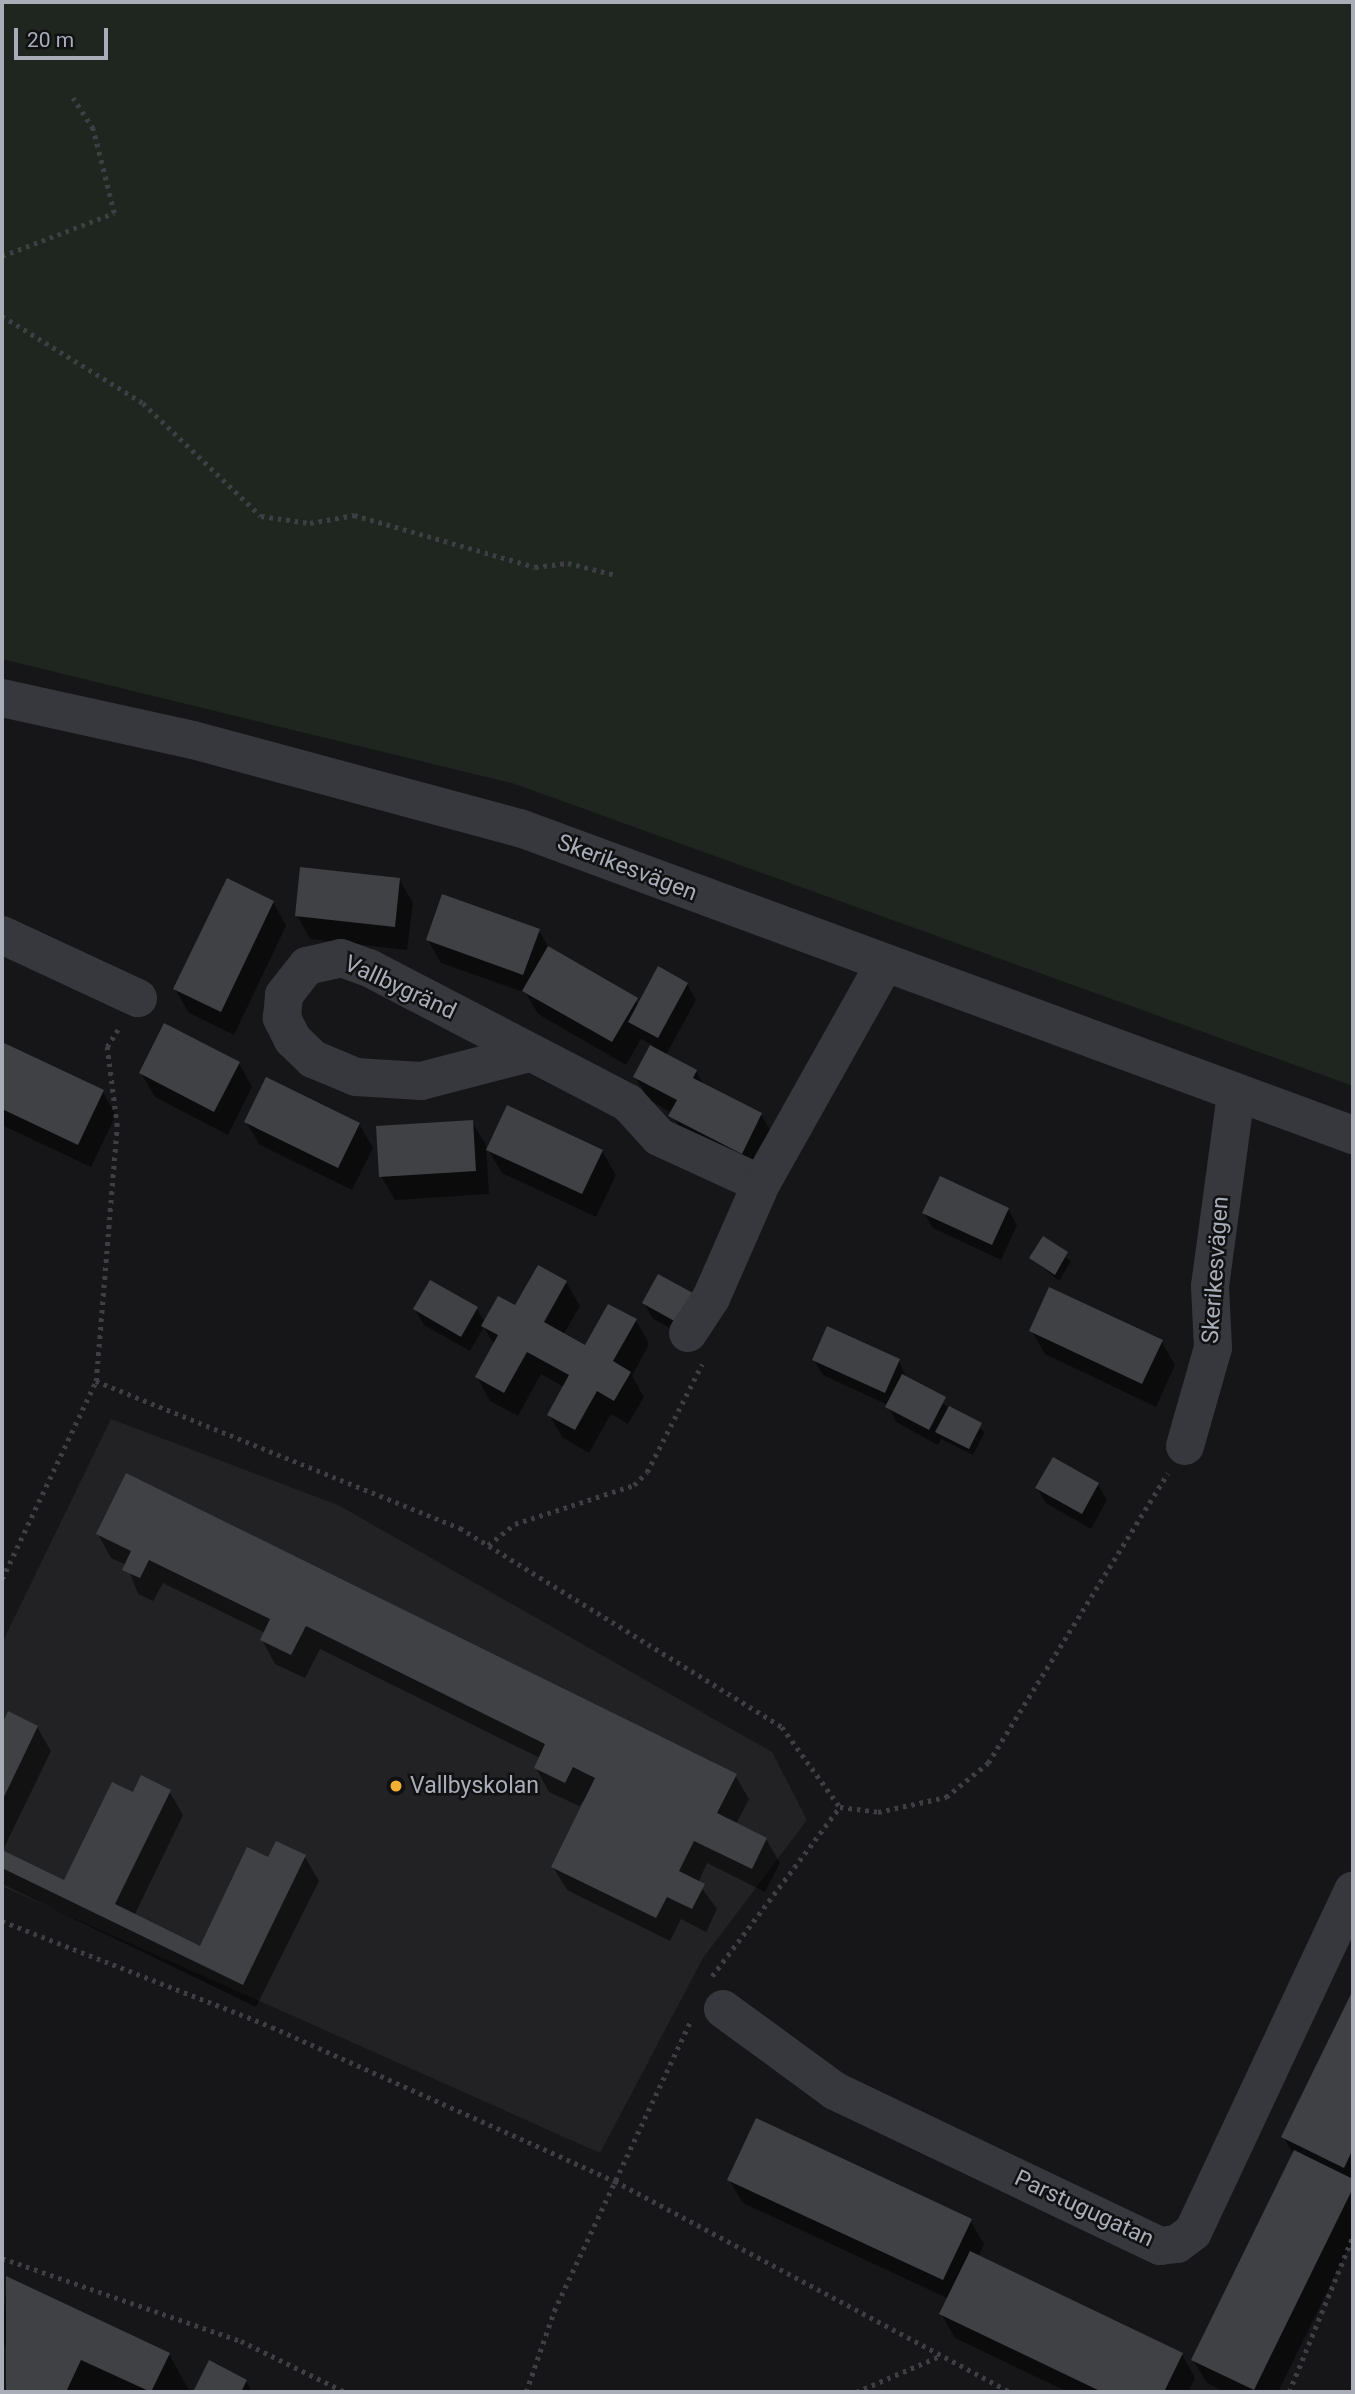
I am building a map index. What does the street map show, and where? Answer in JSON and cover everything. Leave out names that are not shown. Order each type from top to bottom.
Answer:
[{"type":"street","name":"Skerikesvägen","points":[[2,698],[206,743],[520,828],[884,965],[1353,1135]]},
{"type":"street","points":[[2,935],[138,998]]},
{"type":"street","name":"Vallbygränd","points":[[529,1053],[421,1081],[356,1077],[313,1059],[293,1040],[282,1018],[284,995],[307,966],[341,958],[628,1103],[659,1137],[761,1184]]},
{"type":"street","points":[[697,1345],[711,1297],[761,1184],[884,965]]},
{"type":"street","name":"Skerikesvägen","points":[[1185,1446],[1213,1348],[1210,1286],[1236,1093]]},
{"type":"street","name":"Parstugugatan","points":[[723,2009],[835,2091],[1160,2246],[1177,2244],[1193,2232],[1353,1891]]},
{"type":"path","points":[[2,256],[114,213],[93,129],[73,97]]},
{"type":"path","points":[[2,316],[143,403],[261,516],[310,523],[354,514],[536,567],[568,563],[616,575]]},
{"type":"path","points":[[2,1579],[96,1381],[117,1126],[107,1047],[138,998]]},
{"type":"path","points":[[488,1545],[515,1524],[634,1485],[647,1472],[697,1345]]},
{"type":"path","points":[[96,1381],[460,1528],[782,1727],[840,1807],[901,1811],[946,1797],[988,1763],[1185,1446]]},
{"type":"path","points":[[2,1921],[272,2027],[615,2181],[1010,2392]]},
{"type":"path","points":[[526,2392],[534,2357],[615,2181]]},
{"type":"path","points":[[1289,2392],[1353,2236]]},
{"type":"path","points":[[2,2259],[241,2341],[345,2392]]},
{"type":"path","points":[[856,2392],[940,2356]]},
{"type":"shaded area","points":[[2,2],[1353,2],[1353,1086],[515,784],[2,659]]},
{"type":"shaded area","name":"Vallbyskolan","points":[[111,1419],[338,1505],[772,1752],[807,1820],[703,1958],[600,2153],[2,1886],[2,1643]]},
{"type":"building","points":[[300,867],[400,878],[395,927],[295,916]]},
{"type":"building","points":[[227,878],[274,901],[221,1012],[173,989]]},
{"type":"building","points":[[442,894],[540,929],[523,975],[426,940]]},
{"type":"building","points":[[548,946],[638,998],[612,1042],[522,991]]},
{"type":"building","points":[[658,966],[688,983],[658,1038],[628,1022]]},
{"type":"building","points":[[164,1023],[240,1062],[214,1112],[139,1073]]},
{"type":"building","points":[[2,1042],[104,1090],[78,1145],[2,1109]]},
{"type":"building","points":[[650,1045],[697,1070],[693,1078],[762,1113],[742,1154],[668,1116],[677,1100],[633,1077]]},
{"type":"building","points":[[266,1077],[360,1123],[338,1168],[244,1122]]},
{"type":"building","points":[[507,1105],[603,1150],[582,1194],[486,1150]]},
{"type":"building","points":[[473,1120],[476,1171],[379,1177],[376,1126]]},
{"type":"building","points":[[940,1176],[1009,1208],[992,1245],[922,1213]]},
{"type":"building","points":[[1043,1236],[1068,1252],[1055,1275],[1029,1258]]},
{"type":"building","points":[[538,1265],[567,1281],[544,1322],[585,1345],[608,1304],[637,1319],[613,1361],[631,1372],[614,1401],[597,1391],[575,1430],[547,1415],[569,1375],[527,1352],[504,1393],[475,1377],[498,1335],[481,1326],[498,1296],[515,1305]]},
{"type":"building","points":[[658,1274],[702,1298],[685,1327],[642,1303]]},
{"type":"building","points":[[430,1280],[478,1307],[461,1337],[413,1309]]},
{"type":"building","points":[[1049,1287],[1163,1340],[1142,1384],[1029,1331]]},
{"type":"building","points":[[827,1326],[900,1359],[885,1393],[812,1360]]},
{"type":"building","points":[[902,1374],[946,1397],[929,1430],[885,1407]]},
{"type":"building","points":[[949,1406],[982,1423],[969,1449],[935,1432]]},
{"type":"building","points":[[1053,1457],[1099,1483],[1082,1514],[1035,1488]]},
{"type":"building","points":[[126,1473],[737,1774],[717,1813],[767,1838],[752,1869],[694,1841],[679,1871],[705,1884],[692,1909],[667,1897],[656,1918],[551,1867],[595,1778],[573,1767],[565,1783],[534,1768],[545,1744],[306,1626],[291,1655],[260,1640],[270,1619],[149,1560],[140,1578],[122,1570],[131,1551],[96,1534]]},
{"type":"building","points":[[8,1711],[38,1726],[2,1801],[2,1724]]},
{"type":"building","points":[[141,1775],[171,1790],[115,1904],[200,1946],[247,1847],[268,1857],[276,1841],[306,1855],[243,1985],[2,1868],[2,1850],[64,1880],[112,1782],[133,1792]]},
{"type":"building","points":[[1353,1990],[1353,2149],[1344,2168],[1281,2137]]},
{"type":"building","points":[[756,2118],[972,2219],[943,2280],[727,2180]]},
{"type":"building","points":[[1294,2150],[1353,2179],[1353,2188],[1254,2390],[1191,2360]]},
{"type":"building","points":[[970,2251],[1183,2353],[1164,2392],[1102,2392],[939,2314]]},
{"type":"building","points":[[6,2276],[170,2353],[151,2392],[81,2360],[66,2392],[6,2392]]},
{"type":"building","points":[[209,2360],[247,2380],[242,2390],[247,2392],[193,2392]]},
{"type":"place","name":"Vallbyskolan","points":[[396,1786]]}]
